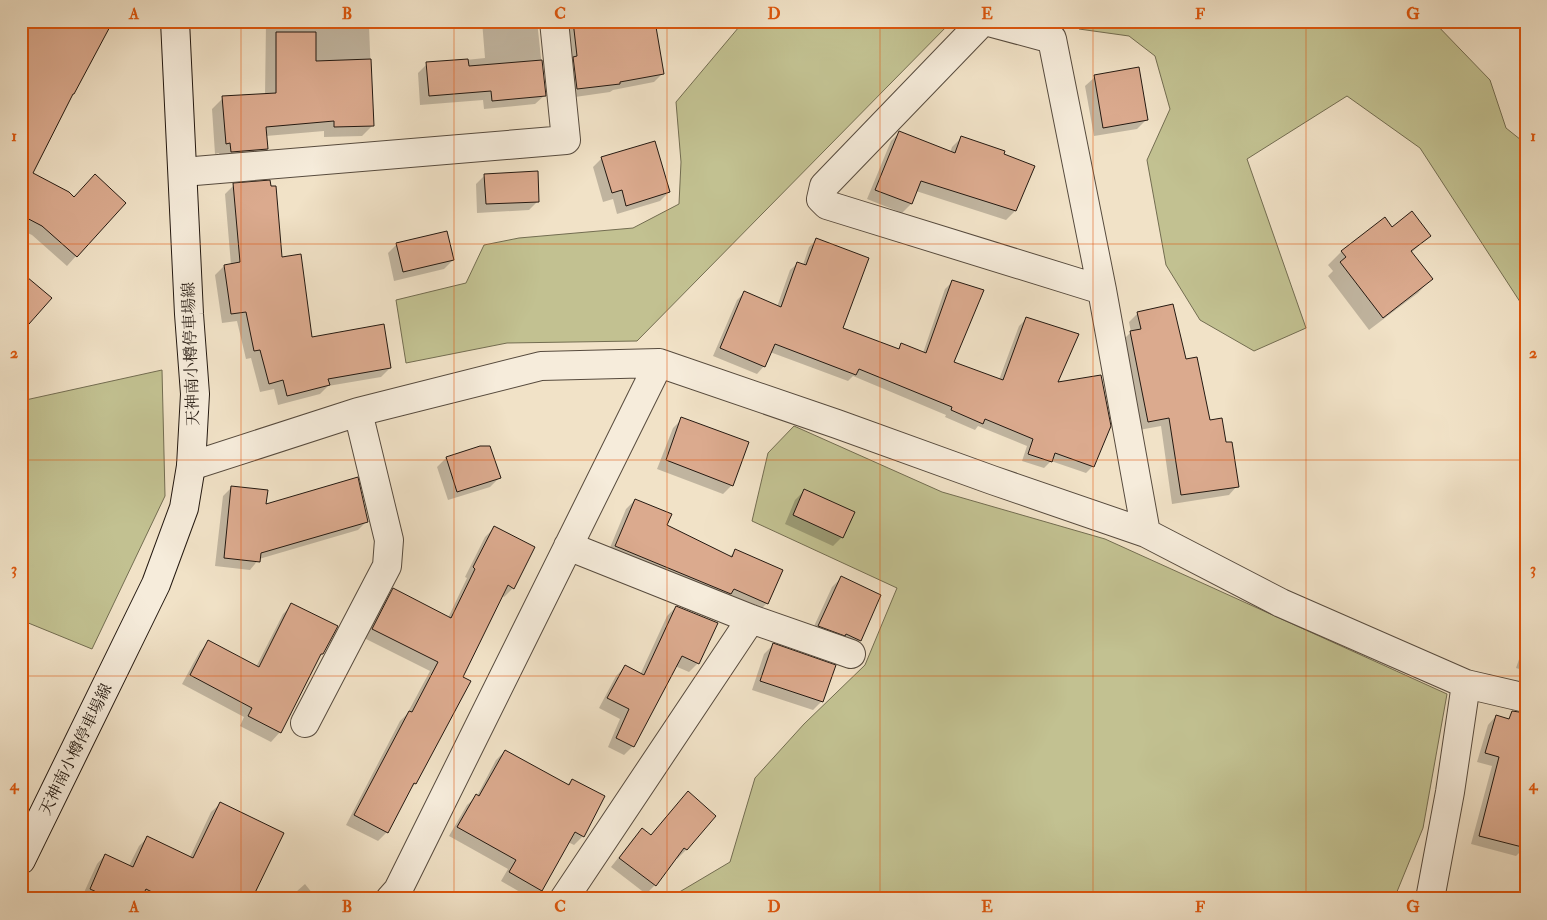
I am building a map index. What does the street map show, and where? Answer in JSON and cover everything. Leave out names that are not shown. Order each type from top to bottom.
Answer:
[{"type":"street","name":"天神南小樽停車場線","points":[[21,860],[156,584],[184,508],[191,466],[195,394],[189,314],[175,21]]},
{"type":"street","points":[[183,172],[566,140],[554,21]]},
{"type":"street","points":[[1102,290],[826,205],[821,200],[824,186],[984,21],[1052,40],[1102,290],[1146,534]]},
{"type":"street","points":[[191,466],[358,412],[541,366],[659,363],[1146,534],[1281,603],[1466,684],[1526,698]]},
{"type":"street","points":[[398,896],[659,363]]},
{"type":"street","points":[[305,723],[387,566],[389,540],[358,412]]},
{"type":"street","points":[[568,546],[751,619],[851,654]]},
{"type":"street","points":[[564,899],[751,619]]},
{"type":"street","points":[[1430,899],[1450,792],[1466,684]]},
{"type":"shaded area","points":[[744,21],[952,21],[637,341],[507,343],[406,363],[396,300],[466,283],[484,245],[519,238],[633,228],[679,204],[681,162],[676,102]]},
{"type":"shaded area","points":[[1079,21],[1433,21],[1490,80],[1506,128],[1526,144],[1526,311],[1420,148],[1347,96],[1247,159],[1306,328],[1254,351],[1200,320],[1166,265],[1147,160],[1170,109],[1155,56],[1129,36],[1079,29]]},
{"type":"shaded area","points":[[162,370],[165,496],[92,649],[21,620],[21,401]]},
{"type":"shaded area","points":[[794,426],[942,492],[1105,539],[1447,694],[1423,828],[1394,899],[671,899],[671,897],[730,862],[755,778],[804,724],[865,665],[897,588],[752,521],[768,453]]},
{"type":"building","points":[[21,21],[113,21],[33,173],[69,192],[74,197],[95,174],[126,203],[77,257],[42,226],[21,215]]},
{"type":"building","points":[[573,21],[655,21],[664,74],[620,82],[620,84],[577,89],[573,57],[577,56]]},
{"type":"building","points":[[276,32],[316,32],[316,61],[371,59],[374,126],[334,127],[334,121],[266,127],[268,149],[231,152],[230,143],[226,144],[222,96],[276,93]]},
{"type":"building","points":[[468,59],[469,66],[542,60],[546,96],[492,101],[491,91],[429,96],[426,62]]},
{"type":"building","points":[[1139,67],[1148,120],[1103,128],[1094,75]]},
{"type":"building","points":[[899,131],[955,153],[961,136],[1005,151],[1004,154],[1035,166],[1016,211],[921,181],[912,204],[875,190]]},
{"type":"building","points":[[655,141],[670,192],[626,206],[622,190],[612,193],[601,157]]},
{"type":"building","points":[[538,171],[539,202],[486,204],[484,174]]},
{"type":"building","points":[[270,180],[271,186],[276,186],[282,257],[301,254],[312,337],[384,324],[391,368],[328,379],[330,385],[287,396],[283,380],[269,384],[260,350],[254,351],[246,312],[231,314],[224,265],[240,262],[233,183]]},
{"type":"building","points":[[1412,211],[1431,236],[1411,251],[1433,279],[1383,318],[1340,262],[1346,257],[1341,251],[1385,217],[1392,227]]},
{"type":"building","points":[[447,231],[454,260],[403,272],[396,243]]},
{"type":"building","points":[[816,238],[869,258],[843,328],[899,349],[901,343],[926,353],[952,280],[984,290],[954,362],[1003,380],[1026,317],[1079,334],[1058,382],[1101,375],[1111,426],[1094,467],[1055,453],[1052,462],[1028,454],[1033,439],[985,419],[983,424],[951,410],[952,407],[859,369],[856,375],[775,344],[765,367],[720,348],[744,291],[781,307],[797,262],[806,265]]},
{"type":"building","points":[[21,272],[52,298],[21,333]]},
{"type":"building","points":[[1173,304],[1186,359],[1197,357],[1210,420],[1222,418],[1226,442],[1232,442],[1239,487],[1181,495],[1169,418],[1148,422],[1130,331],[1141,329],[1137,312]]},
{"type":"building","points":[[681,417],[749,442],[733,486],[666,460]]},
{"type":"building","points":[[480,446],[490,446],[501,478],[457,492],[446,457]]},
{"type":"building","points":[[358,477],[368,522],[261,553],[260,562],[224,558],[231,486],[268,490],[266,504]]},
{"type":"building","points":[[804,489],[855,512],[843,538],[793,515]]},
{"type":"building","points":[[635,499],[672,514],[667,525],[732,557],[735,549],[783,570],[768,604],[734,589],[731,594],[615,546]]},
{"type":"building","points":[[494,526],[535,547],[514,589],[508,585],[463,677],[471,681],[388,833],[354,815],[409,711],[412,712],[438,662],[372,629],[393,588],[451,618],[475,569],[473,567]]},
{"type":"building","points":[[841,576],[881,595],[861,641],[846,634],[845,636],[818,626]]},
{"type":"building","points":[[291,603],[338,626],[323,654],[321,654],[281,733],[248,716],[252,708],[190,675],[208,640],[259,667]]},
{"type":"building","points":[[676,606],[718,623],[699,664],[682,656],[634,747],[616,738],[629,709],[607,698],[625,665],[644,675]]},
{"type":"building","points":[[773,643],[836,665],[823,702],[760,681]]},
{"type":"building","points":[[1512,711],[1526,713],[1526,848],[1479,836],[1499,757],[1485,753],[1496,715],[1509,719]]},
{"type":"building","points":[[505,750],[569,785],[572,779],[605,796],[584,837],[575,832],[542,891],[509,872],[516,860],[457,827],[476,794],[479,796]]},
{"type":"building","points":[[688,791],[716,816],[687,850],[684,848],[656,886],[619,858],[642,828],[651,835]]},
{"type":"building","points":[[220,802],[284,833],[252,899],[166,899],[146,889],[141,899],[112,899],[90,889],[105,854],[133,867],[147,836],[193,858]]}]
